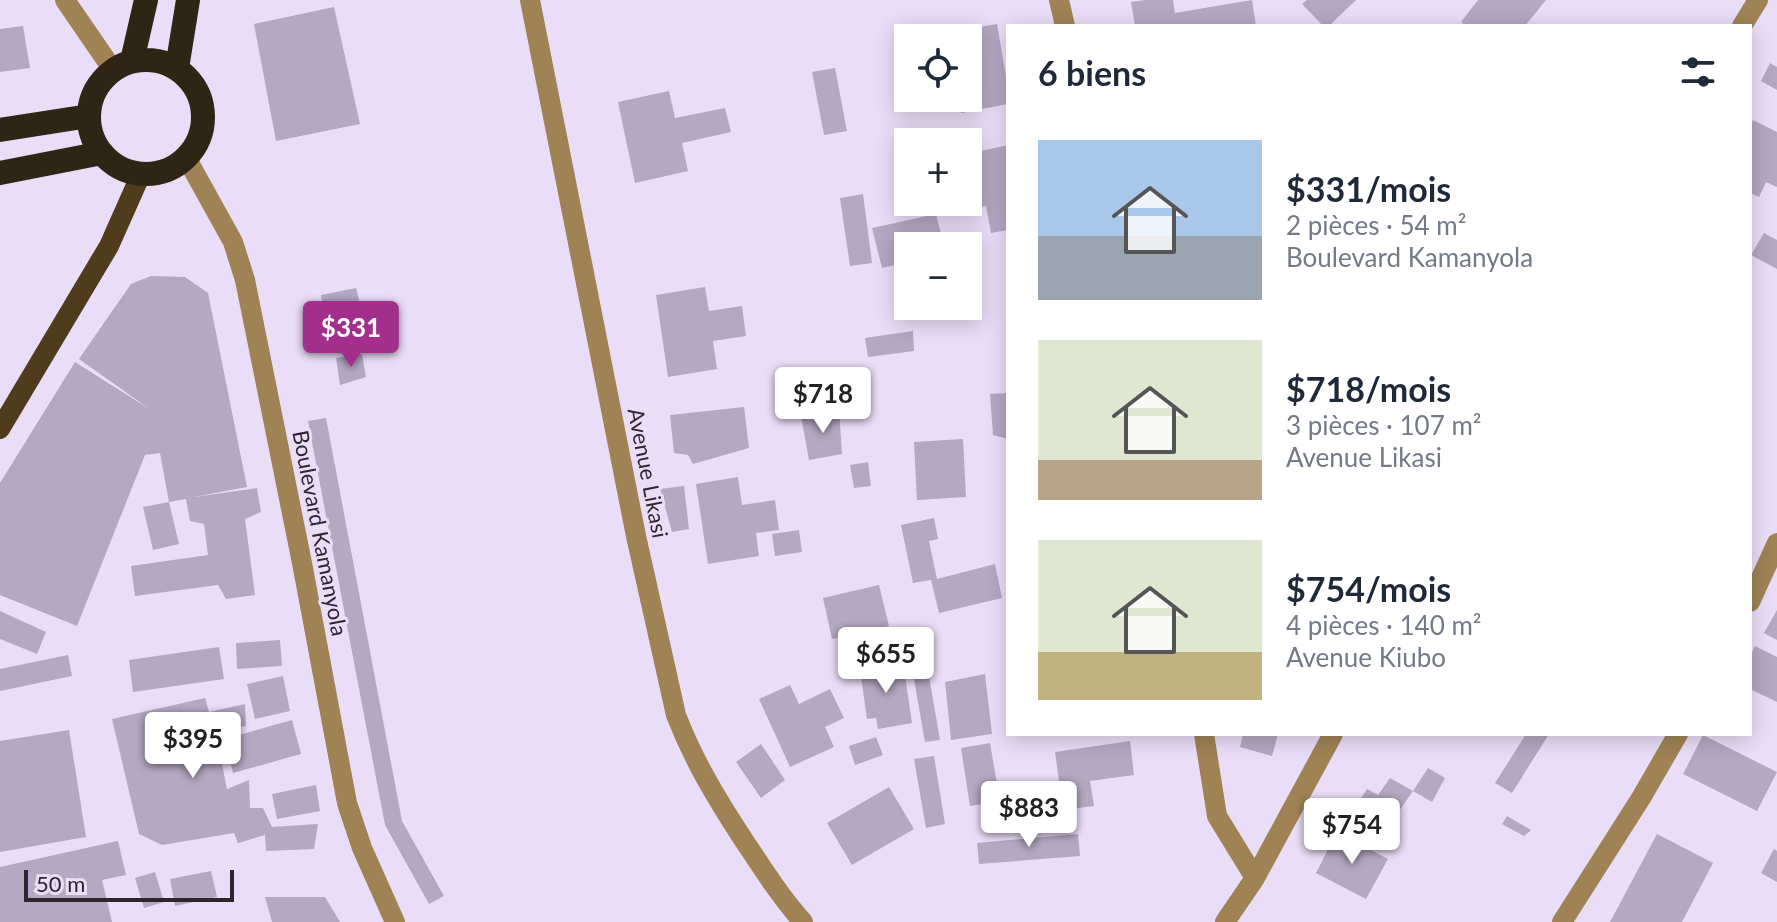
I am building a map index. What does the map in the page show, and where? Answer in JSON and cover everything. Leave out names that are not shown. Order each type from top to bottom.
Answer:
[{"type":"highway","points":[[122,66],[153,60],[177,68],[202,98],[203,130],[187,159],[165,172],[141,174],[119,167],[102,153],[92,135],[89,116],[96,90],[122,66],[146,0]]},
{"type":"highway","points":[[177,68],[188,0]]},
{"type":"highway","points":[[0,130],[89,116]]},
{"type":"highway","points":[[0,173],[102,153]]},
{"type":"main road","points":[[0,429],[109,246],[141,174]]},
{"type":"street","points":[[65,0],[122,66]]},
{"type":"street","name":"Avenue Likasi","points":[[530,0],[636,536],[676,715],[686,743],[714,796],[781,898],[803,922]]},
{"type":"street","points":[[1059,0],[1065,24]]},
{"type":"street","points":[[1743,24],[1758,0]]},
{"type":"street","name":"Boulevard Kamanyola","points":[[187,159],[233,242],[245,280],[347,803],[362,848],[395,922]]},
{"type":"street","points":[[1752,598],[1777,543]]},
{"type":"street","points":[[1204,736],[1217,816],[1255,878]]},
{"type":"street","points":[[1225,922],[1255,878],[1332,736]]},
{"type":"street","points":[[1562,922],[1677,736]]},
{"type":"building","points":[[1173,0],[1175,13],[1252,0],[1256,24],[1135,24],[1131,2]]},
{"type":"building","points":[[1307,0],[1356,0],[1331,24],[1321,24],[1302,4]]},
{"type":"building","points":[[1478,0],[1546,0],[1527,24],[1461,22]]},
{"type":"building","points":[[334,7],[360,124],[276,141],[254,24]]},
{"type":"building","points":[[997,24],[1006,76],[1006,104],[982,109],[982,27]]},
{"type":"building","points":[[23,26],[30,68],[0,72],[0,29]]},
{"type":"building","points":[[1770,63],[1777,67],[1777,90],[1761,81]]},
{"type":"building","points":[[835,68],[847,131],[824,135],[812,72]]},
{"type":"building","points":[[669,91],[675,118],[725,108],[731,132],[682,143],[688,171],[635,183],[618,102]]},
{"type":"building","points":[[1753,120],[1777,132],[1777,187],[1766,182],[1759,197],[1752,194]]},
{"type":"building","points":[[1006,145],[1006,230],[991,233],[986,206],[982,207],[982,151]]},
{"type":"building","points":[[863,194],[872,263],[850,266],[840,198]]},
{"type":"building","points":[[936,216],[940,232],[894,232],[894,265],[882,268],[872,228]]},
{"type":"building","points":[[1764,233],[1777,240],[1777,269],[1752,256]]},
{"type":"building","points":[[151,276],[185,277],[208,293],[247,487],[194,497],[257,488],[261,512],[245,519],[255,595],[226,599],[218,585],[135,596],[131,566],[208,555],[204,524],[190,521],[186,499],[169,502],[160,453],[145,455],[77,626],[0,595],[0,483],[75,362],[151,410],[79,359],[131,284]]},
{"type":"building","points":[[705,287],[709,311],[742,306],[746,336],[713,341],[717,369],[668,377],[656,295]]},
{"type":"building","points":[[356,288],[362,310],[380,309],[381,333],[327,343],[321,295]]},
{"type":"building","points":[[913,331],[914,351],[868,357],[865,338]]},
{"type":"building","points":[[362,354],[366,377],[340,385],[336,358]]},
{"type":"building","points":[[1006,393],[1006,438],[993,435],[990,394]]},
{"type":"building","points":[[744,407],[749,448],[693,464],[688,455],[674,453],[670,415]]},
{"type":"building","points":[[839,410],[842,454],[809,460],[801,416]]},
{"type":"building","points":[[326,418],[402,821],[444,896],[429,904],[385,825],[308,421]]},
{"type":"building","points":[[963,439],[966,497],[917,500],[914,442]]},
{"type":"building","points":[[868,462],[871,486],[854,488],[850,465]]},
{"type":"building","points":[[738,477],[742,505],[775,500],[779,530],[756,533],[759,556],[708,564],[696,484]]},
{"type":"building","points":[[684,486],[689,529],[672,532],[660,489]]},
{"type":"building","points":[[169,502],[179,544],[153,550],[143,507]]},
{"type":"building","points":[[934,518],[938,539],[929,541],[937,579],[995,564],[1002,598],[939,613],[931,580],[913,583],[901,525]]},
{"type":"building","points":[[799,530],[802,552],[775,556],[772,534]]},
{"type":"building","points":[[879,585],[889,626],[832,639],[823,598]]},
{"type":"building","points":[[1777,610],[1777,640],[1764,633]]},
{"type":"building","points":[[0,611],[46,632],[37,654],[0,639]]},
{"type":"building","points":[[280,640],[282,666],[237,669],[236,643]]},
{"type":"building","points":[[1755,646],[1777,657],[1777,702],[1752,690],[1752,653]]},
{"type":"building","points":[[219,647],[224,679],[133,692],[129,660]]},
{"type":"building","points":[[68,655],[72,676],[0,691],[0,669]]},
{"type":"building","points":[[926,659],[940,740],[925,742],[911,662]]},
{"type":"building","points":[[903,662],[912,723],[878,729],[876,718],[867,719],[860,669]]},
{"type":"building","points":[[985,674],[992,734],[951,740],[945,682]]},
{"type":"building","points":[[283,676],[290,711],[255,719],[247,684]]},
{"type":"building","points":[[790,685],[799,704],[830,689],[844,718],[825,727],[834,747],[790,767],[759,699]]},
{"type":"building","points":[[205,698],[209,712],[245,704],[246,726],[215,730],[227,789],[249,780],[250,808],[263,808],[272,827],[318,824],[314,849],[266,851],[265,835],[238,843],[234,833],[162,845],[139,834],[112,719]]},
{"type":"building","points":[[292,720],[301,754],[233,773],[225,739]]},
{"type":"building","points":[[69,730],[86,837],[0,852],[0,741]]},
{"type":"building","points":[[1243,736],[1277,736],[1272,756],[1240,747]]},
{"type":"building","points":[[1525,736],[1548,736],[1512,793],[1495,783]]},
{"type":"building","points":[[1702,736],[1777,772],[1757,811],[1683,774]]},
{"type":"building","points":[[876,737],[883,755],[855,765],[849,746]]},
{"type":"building","points":[[1130,741],[1134,775],[1090,781],[1094,806],[1063,810],[1055,752]]},
{"type":"building","points":[[990,743],[1000,801],[970,806],[961,748]]},
{"type":"building","points":[[761,744],[785,780],[761,798],[736,762]]},
{"type":"building","points":[[934,756],[945,824],[926,828],[914,759]]},
{"type":"building","points":[[1428,768],[1445,778],[1432,802],[1413,791]]},
{"type":"building","points":[[1390,778],[1413,791],[1375,845],[1344,825],[1367,789],[1378,795]]},
{"type":"building","points":[[1043,783],[1045,800],[1059,798],[1062,816],[1014,822],[1010,787]]},
{"type":"building","points":[[316,785],[320,811],[277,819],[272,794]]},
{"type":"building","points":[[889,787],[914,829],[852,865],[827,823]]},
{"type":"building","points":[[1507,816],[1531,830],[1524,836],[1502,824]]},
{"type":"building","points":[[1337,832],[1388,859],[1366,899],[1316,873]]},
{"type":"building","points":[[1078,834],[1080,856],[979,864],[977,843]]},
{"type":"building","points":[[1657,834],[1713,863],[1682,922],[1610,922]]},
{"type":"building","points":[[118,841],[126,875],[102,880],[112,922],[0,922],[0,867]]},
{"type":"building","points":[[1774,849],[1777,851],[1777,882],[1761,873]]},
{"type":"building","points":[[211,871],[217,897],[175,906],[170,879]]},
{"type":"building","points":[[155,872],[164,902],[144,908],[135,878]]},
{"type":"building","points":[[265,897],[325,897],[340,922],[272,922]]}]
